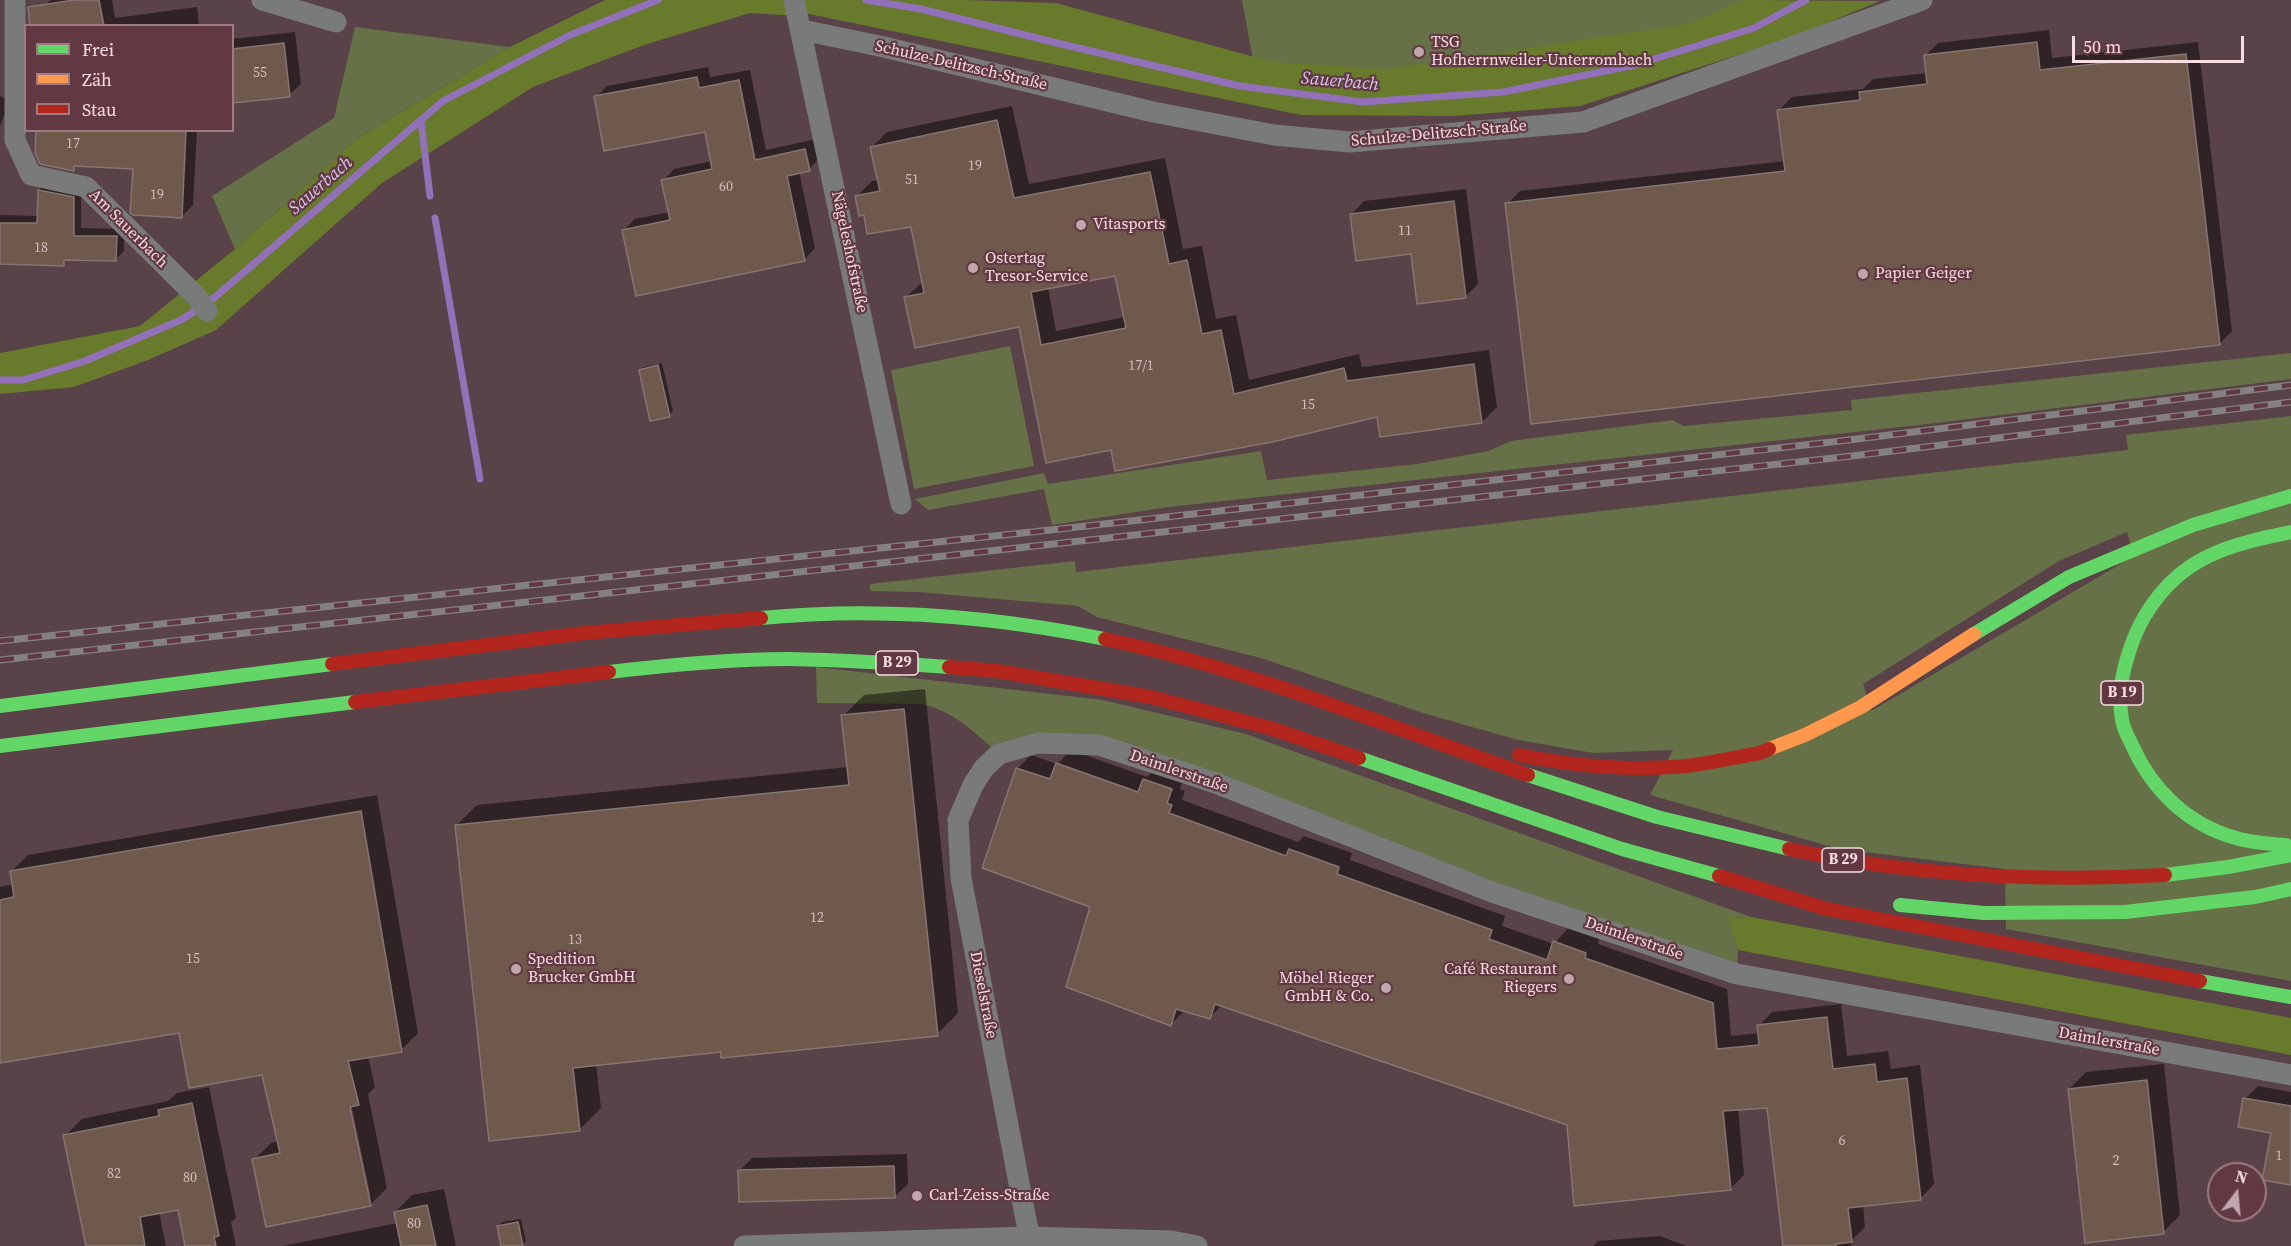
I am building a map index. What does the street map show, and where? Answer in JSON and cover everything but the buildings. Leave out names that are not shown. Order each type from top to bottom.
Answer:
[{"type":"highway","name":"B 29","points":[[1411,733],[1549,761],[1617,766],[1686,766],[1760,753],[1805,735],[1861,707],[1980,630],[2069,578],[2193,525],[2291,496]]},
{"type":"highway","name":"B 19","points":[[2291,531],[2234,546],[2195,564],[2169,584],[2144,615],[2130,645],[2122,681],[2122,720],[2136,759],[2159,793],[2189,817],[2215,832],[2241,841],[2291,845]]},
{"type":"highway","name":"B 29","points":[[0,706],[364,659],[664,624],[815,614],[960,618],[1082,634],[1170,653],[1257,679],[1590,796],[1683,824],[1767,845],[1842,860],[1928,872],[2011,878],[2074,879],[2169,875],[2291,855]]},
{"type":"highway","name":"B 29","points":[[0,746],[532,680],[681,664],[786,659],[886,662],[997,671],[1151,697],[1270,729],[1622,849],[1767,889],[1868,903]]},
{"type":"highway","points":[[1767,889],[1827,909],[2136,970],[2291,997]]},
{"type":"highway","points":[[1892,905],[1984,913],[2125,912],[2255,897],[2291,889]]},
{"type":"street","name":"Am Sauerbach","points":[[15,0],[15,140],[31,175],[86,187],[201,303]]},
{"type":"street","points":[[262,0],[336,22]]},
{"type":"street","name":"Schulze-Delitzsch-Straße","points":[[798,16],[884,47],[1153,112],[1274,135],[1350,142],[1583,122],[1922,0]]},
{"type":"street","name":"Nägeleshofstraße","points":[[798,16],[901,504]]},
{"type":"street","name":"Daimlerstraße","points":[[999,754],[1038,743],[1099,745],[1214,782],[1492,892],[1737,974],[2291,1075]]},
{"type":"street","name":"Dieselstraße","points":[[999,754],[984,768],[973,785],[958,820],[961,878],[1030,1242]]},
{"type":"street","points":[[744,1246],[1171,1241],[1197,1246]]},
{"type":"green space","points":[[605,0],[794,0],[798,16],[750,13],[644,45],[533,87],[382,183],[216,330],[148,360],[74,387],[0,394],[0,353],[140,326],[235,249],[358,138],[510,47]]},
{"type":"green space","points":[[801,0],[963,0],[1056,3],[1273,62],[1389,69],[1688,24],[1743,0],[1880,1],[1793,37],[1580,106],[1454,116],[1301,115],[804,13]]},
{"type":"green space","name":"TSG Hofherrnweiler-Unterrombach","points":[[1242,0],[1774,0],[1705,34],[1374,85],[1255,71]]},
{"type":"green space","points":[[355,27],[510,47],[358,138],[235,249],[212,196],[334,118]]},
{"type":"green space","points":[[1010,346],[1034,466],[914,489],[891,370]]},
{"type":"green space","points":[[2291,353],[2291,379],[1928,424],[1169,507],[1052,525],[1044,489],[928,510],[915,499],[1044,473],[1048,484],[1261,451],[1267,480],[1417,464],[1488,451],[1511,441],[1673,420],[1683,426],[1852,410],[1851,400]]},
{"type":"green space","points":[[2291,416],[2291,981],[2006,929],[2005,869],[1839,849],[1650,795],[1673,750],[1593,753],[1518,740],[1423,713],[1261,658],[1097,617],[1078,606],[918,592],[870,591],[870,584],[1075,561],[1076,572],[2128,450],[2126,435]],"holes":[[[2127,532],[2134,556],[1871,711],[1863,684],[2059,561]]]},
{"type":"green space","points":[[816,667],[1103,700],[1246,734],[1751,917],[1729,918],[1738,950],[1737,974],[1099,745],[999,754],[955,718],[923,704],[817,703]]},
{"type":"green space","points":[[1751,917],[2291,1018],[2291,1055],[1738,950],[1728,918]]},
{"type":"waterway","name":"Sauerbach","points":[[0,380],[23,380],[85,361],[183,319],[214,298],[443,101],[570,35],[658,0]]},
{"type":"waterway","name":"Sauerbach","points":[[866,0],[921,9],[1240,86],[1363,102],[1503,92],[1635,65],[1754,28],[1806,0]]},
{"type":"waterway","points":[[421,121],[430,196]]},
{"type":"waterway","points":[[435,218],[480,479]]},
{"type":"railway","points":[[0,641],[1060,529],[1849,440],[2291,385]]},
{"type":"railway","points":[[0,660],[1852,456],[2291,402]]},
{"type":"traffic: fast","points":[[1974,634],[2069,577],[2193,525],[2291,496]]},
{"type":"traffic: fast","points":[[2286,845],[2249,841],[2219,832],[2187,815],[2174,804],[2161,791],[2140,761],[2123,726],[2120,703],[2124,668],[2133,640],[2145,616],[2168,585],[2188,568],[2212,554],[2251,541],[2291,532]]},
{"type":"traffic: fast","points":[[761,618],[847,613],[933,616],[1020,624],[1105,639]]},
{"type":"traffic: fast","points":[[609,672],[766,659],[949,667]]},
{"type":"traffic: fast","points":[[0,706],[332,664]]},
{"type":"traffic: fast","points":[[0,746],[355,702]]},
{"type":"traffic: fast","points":[[1359,758],[1622,849],[1719,876]]},
{"type":"traffic: fast","points":[[1528,775],[1657,817],[1789,849]]},
{"type":"traffic: fast","points":[[2165,875],[2228,867],[2291,855]]},
{"type":"traffic: fast","points":[[1900,905],[1984,913],[2125,912],[2255,897],[2291,889]]},
{"type":"traffic: fast","points":[[2200,981],[2291,997]]},
{"type":"traffic: slow","points":[[1769,749],[1805,735],[1861,707],[1974,634]]},
{"type":"traffic: jam","points":[[332,664],[585,633],[761,618]]},
{"type":"traffic: jam","points":[[1105,639],[1213,666],[1266,683],[1528,775]]},
{"type":"traffic: jam","points":[[949,667],[997,671],[1151,697],[1270,728],[1359,758]]},
{"type":"traffic: jam","points":[[355,702],[609,672]]},
{"type":"traffic: jam","points":[[1519,755],[1581,765],[1645,768],[1695,765],[1760,753],[1769,749]]},
{"type":"traffic: jam","points":[[1789,849],[1882,865],[1976,875],[2071,878],[2165,875]]},
{"type":"traffic: jam","points":[[1719,876],[1827,909],[2200,981]]},
{"type":"place","name":"TSG Hofherrnweiler-Unterrombach","points":[[1419,52]]},
{"type":"place","name":"Vitasports","points":[[1081,225]]},
{"type":"place","name":"Ostertag Tresor-Service","points":[[973,268]]},
{"type":"place","name":"Papier Geiger","points":[[1863,274]]},
{"type":"place","name":"Spedition Brucker GmbH","points":[[516,969]]},
{"type":"place","name":"Café Restaurant Riegers","points":[[1569,979]]},
{"type":"place","name":"Möbel Rieger GmbH & Co.","points":[[1386,988]]},
{"type":"place","name":"Carl-Zeiss-Straße","points":[[917,1196]]}]
